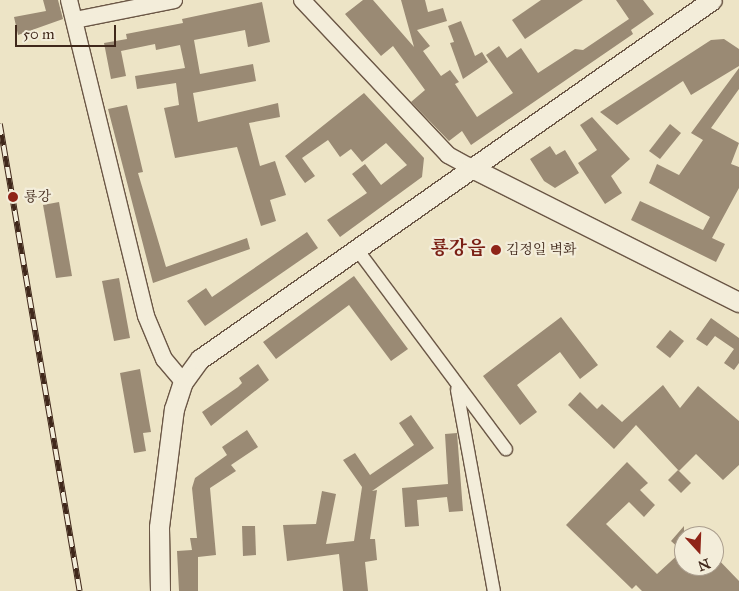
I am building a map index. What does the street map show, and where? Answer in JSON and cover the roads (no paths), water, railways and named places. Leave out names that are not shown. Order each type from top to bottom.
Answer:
[{"type":"main road","points":[[160,591],[159,527],[174,409],[183,382],[200,359],[470,167],[712,0]]},
{"type":"main road","points":[[470,167],[739,302]]},
{"type":"street","points":[[70,0],[146,316],[164,359],[183,382]]},
{"type":"street","points":[[75,20],[174,0]]},
{"type":"street","points":[[302,0],[448,156],[470,167]]},
{"type":"street","points":[[356,248],[457,388],[506,449]]},
{"type":"street","points":[[457,388],[494,591]]},
{"type":"railway","points":[[0,124],[80,591]]},
{"type":"place","name":"룡강","points":[[13,197]]},
{"type":"place","name":"김정일 벽화","points":[[496,250]]},
{"type":"district","name":"룡강읍","points":[[458,248]]}]
